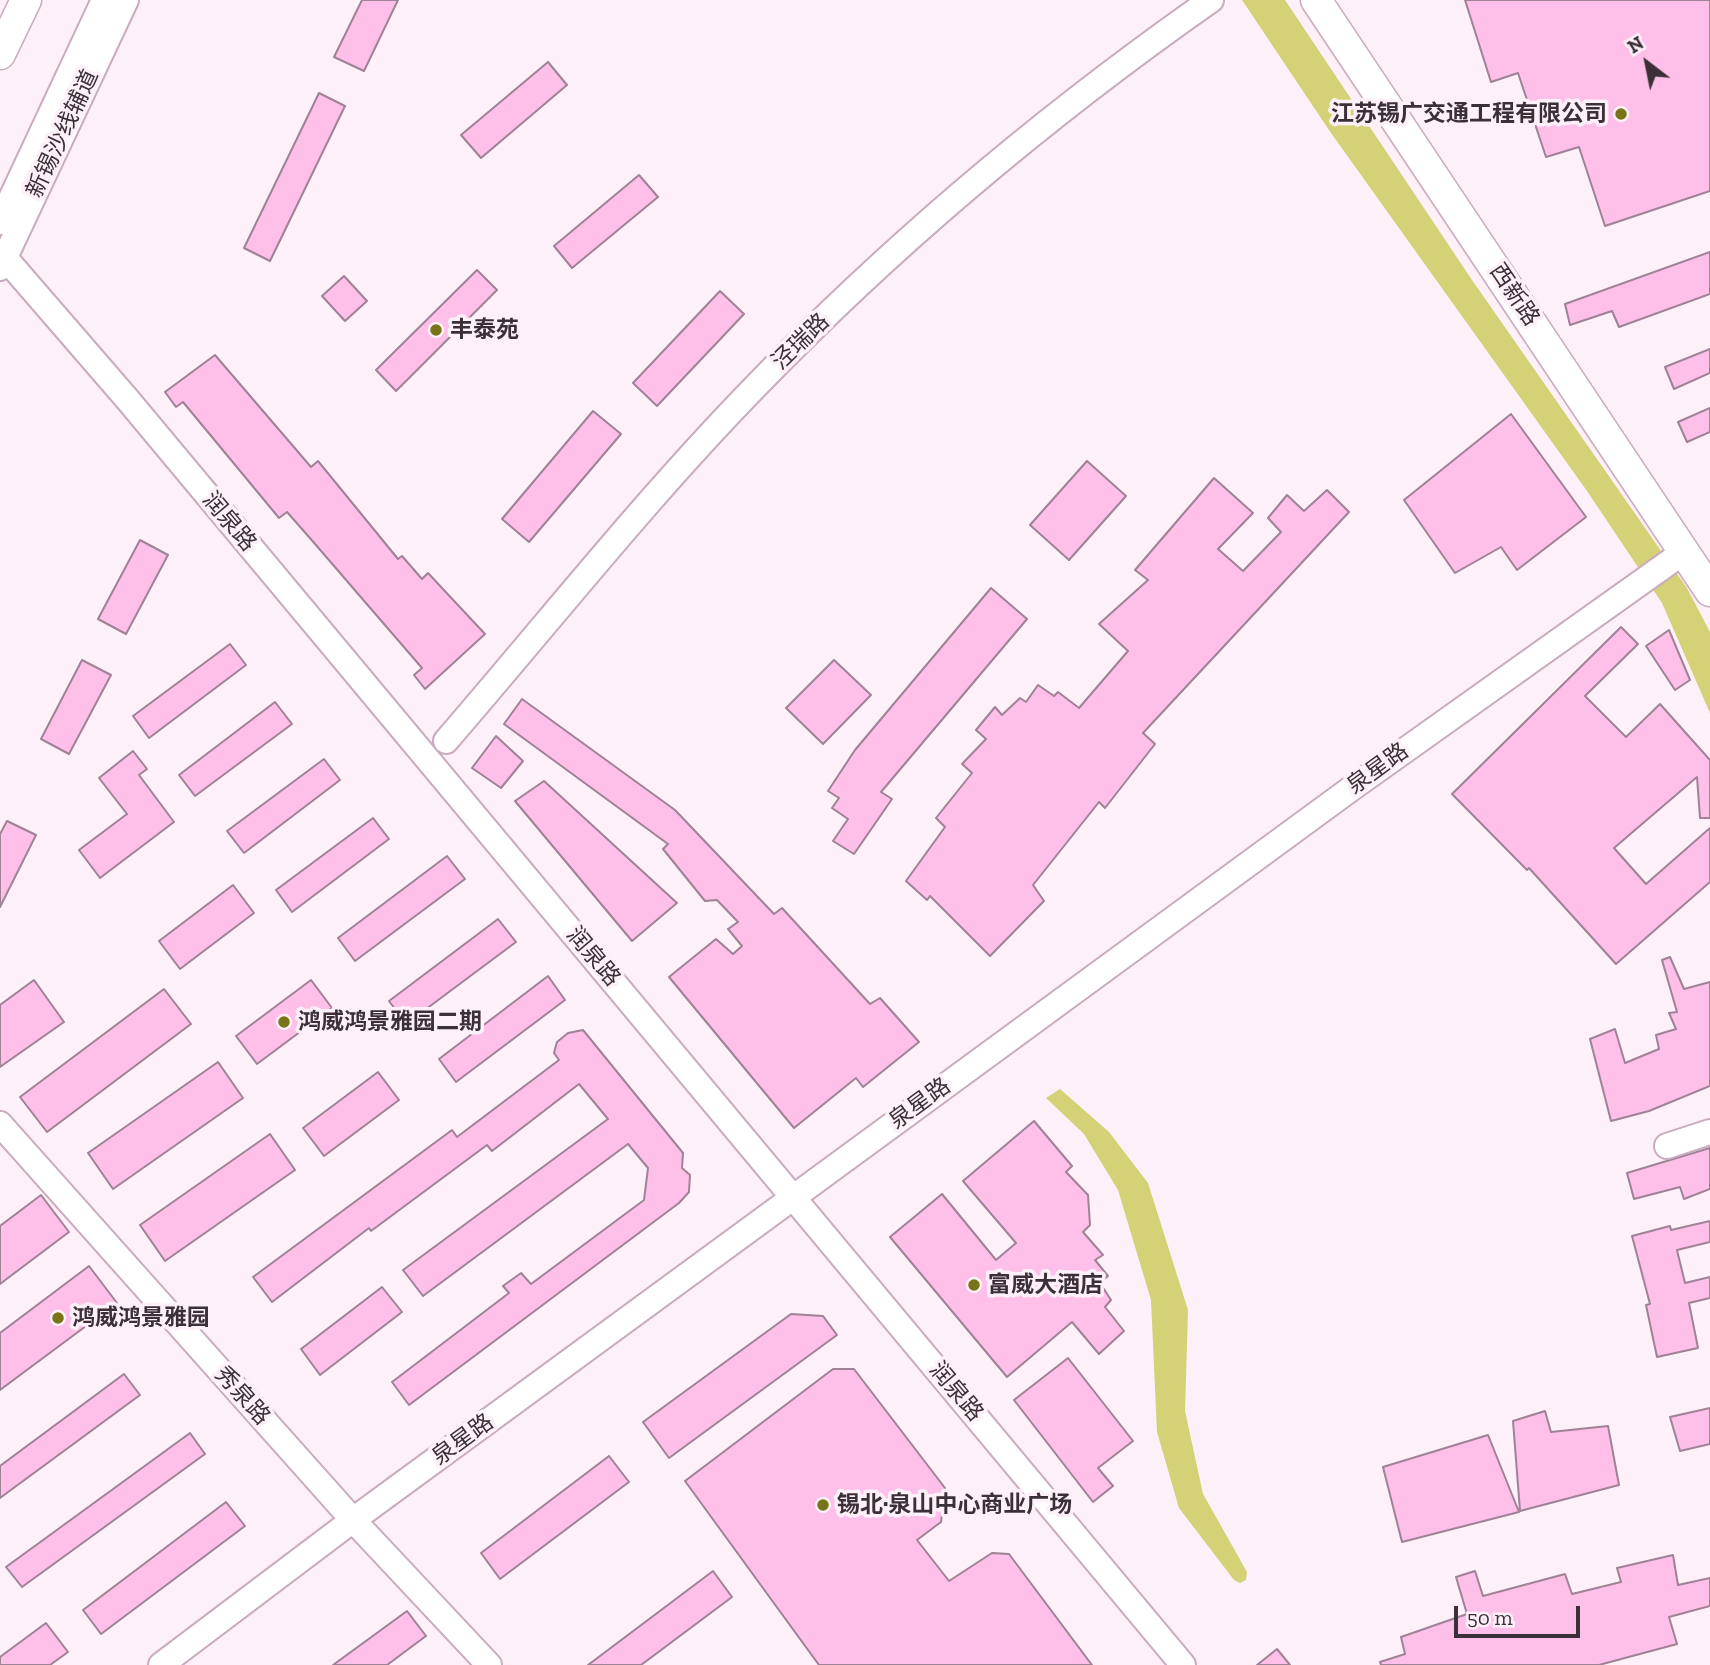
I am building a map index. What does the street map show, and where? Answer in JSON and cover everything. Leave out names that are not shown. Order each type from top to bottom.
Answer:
[{"type":"main road","points":[[0,54],[26,0]]},
{"type":"main road","name":"西新路","points":[[1316,0],[1679,555],[1710,591]]},
{"type":"street","name":"新锡沙线辅道","points":[[0,222],[104,0]]},
{"type":"street","name":"新锡沙线辅道","points":[[2,258],[125,0]]},
{"type":"street","name":"泾瑞路","points":[[446,741],[678,470],[753,388],[836,307],[1038,128],[1117,66],[1211,0]]},
{"type":"street","name":"润泉路","points":[[2,258],[793,1197],[1182,1665]]},
{"type":"street","name":"泉星路","points":[[161,1665],[353,1520],[793,1197],[1635,584],[1679,555]]},
{"type":"street","name":"秀泉路","points":[[0,1124],[353,1520],[489,1665]]},
{"type":"street","points":[[1667,1146],[1710,1132]]},
{"type":"shaded area","points":[[1242,0],[1285,0],[1472,280],[1687,588],[1710,632],[1710,713],[1662,603],[1587,491],[1331,133]]},
{"type":"shaded area","points":[[1060,1089],[1109,1132],[1148,1183],[1188,1310],[1185,1411],[1203,1494],[1247,1572],[1246,1580],[1240,1583],[1234,1580],[1179,1508],[1157,1432],[1151,1300],[1118,1190],[1084,1134],[1046,1098]]},
{"type":"building","points":[[362,0],[398,0],[364,71],[334,57]]},
{"type":"building","name":"江苏锡广交通工程有限公司","points":[[1465,0],[1710,0],[1710,191],[1605,226],[1579,147],[1546,157],[1518,73],[1491,82]]},
{"type":"building","points":[[548,62],[567,85],[481,158],[461,135]]},
{"type":"building","points":[[319,93],[345,106],[270,261],[244,248]]},
{"type":"building","points":[[639,175],[658,197],[572,268],[554,246]]},
{"type":"building","points":[[1710,252],[1710,294],[1619,327],[1612,311],[1570,325],[1565,304]]},
{"type":"building","name":"丰泰苑","points":[[477,270],[497,290],[396,391],[376,370]]},
{"type":"building","points":[[344,276],[367,301],[345,321],[322,296]]},
{"type":"building","points":[[720,291],[744,314],[657,406],[633,383]]},
{"type":"building","points":[[1710,349],[1710,373],[1674,389],[1665,367]]},
{"type":"building","points":[[215,355],[311,467],[318,461],[398,559],[402,556],[422,579],[428,573],[485,634],[425,689],[414,675],[422,668],[309,537],[287,512],[279,518],[183,402],[176,407],[165,392]]},
{"type":"building","points":[[1710,408],[1710,432],[1687,442],[1678,422]]},
{"type":"building","points":[[593,411],[621,434],[529,542],[502,519]]},
{"type":"building","points":[[1511,414],[1586,517],[1517,570],[1501,547],[1455,573],[1404,500]]},
{"type":"building","points":[[1087,461],[1126,496],[1069,560],[1030,525]]},
{"type":"building","points":[[1214,478],[1253,513],[1218,549],[1243,571],[1281,532],[1268,518],[1287,495],[1304,511],[1327,490],[1349,512],[1143,733],[1155,744],[1105,808],[1099,802],[1033,885],[1044,901],[990,956],[930,896],[927,900],[906,881],[945,827],[936,818],[972,773],[962,764],[986,739],[976,730],[995,707],[1002,715],[1020,698],[1026,702],[1038,685],[1054,696],[1058,692],[1079,708],[1128,651],[1099,624],[1148,580],[1135,570]]},
{"type":"building","points":[[140,540],[168,555],[126,634],[98,619]]},
{"type":"building","points":[[991,588],[1027,619],[881,792],[892,799],[854,854],[833,841],[848,819],[832,808],[839,798],[828,791],[855,750]]},
{"type":"building","points":[[1621,627],[1638,644],[1585,696],[1626,737],[1660,704],[1710,760],[1710,818],[1700,818],[1697,777],[1614,848],[1646,884],[1710,828],[1710,882],[1616,964],[1529,868],[1527,870],[1452,794]]},
{"type":"building","points":[[1669,630],[1690,680],[1675,690],[1646,646]]},
{"type":"building","points":[[230,644],[246,665],[149,738],[133,716]]},
{"type":"building","points":[[82,660],[111,675],[69,754],[41,739]]},
{"type":"building","points":[[834,660],[871,695],[823,744],[786,708]]},
{"type":"building","points":[[522,699],[675,810],[774,914],[782,908],[870,1004],[880,998],[919,1042],[863,1087],[856,1078],[794,1128],[669,977],[716,939],[733,954],[742,946],[728,929],[738,922],[717,900],[705,901],[663,849],[668,844],[504,724]]},
{"type":"building","points":[[275,702],[292,724],[195,796],[179,775]]},
{"type":"building","points":[[496,736],[523,761],[501,788],[472,768]]},
{"type":"building","points":[[133,751],[147,769],[139,775],[174,822],[100,878],[79,850],[127,814],[99,778]]},
{"type":"building","points":[[324,759],[340,780],[244,853],[227,831]]},
{"type":"building","points":[[544,781],[677,903],[632,941],[515,801]]},
{"type":"building","points":[[373,818],[389,839],[292,912],[276,890]]},
{"type":"building","points":[[7,821],[36,835],[0,907],[0,834]]},
{"type":"building","points":[[447,856],[465,879],[355,961],[338,938]]},
{"type":"building","points":[[233,885],[254,913],[180,969],[159,941]]},
{"type":"building","points":[[498,919],[516,942],[406,1024],[389,1001]]},
{"type":"building","points":[[1670,957],[1684,989],[1710,982],[1710,1086],[1649,1111],[1611,1121],[1590,1039],[1615,1029],[1625,1063],[1659,1049],[1656,1035],[1676,1029],[1669,1013],[1677,1012],[1662,960]]},
{"type":"building","points":[[548,976],[565,1000],[456,1082],[439,1059]]},
{"type":"building","points":[[34,980],[64,1022],[0,1067],[0,1005]]},
{"type":"building","name":"鸿威鸿景雅园二期","points":[[311,980],[332,1008],[257,1064],[236,1036]]},
{"type":"building","points":[[164,989],[191,1024],[47,1132],[20,1097]]},
{"type":"building","points":[[583,1030],[683,1153],[682,1168],[690,1175],[689,1192],[679,1203],[409,1405],[392,1382],[509,1293],[503,1286],[521,1273],[531,1284],[644,1200],[648,1168],[628,1144],[423,1296],[403,1270],[608,1119],[579,1084],[492,1151],[487,1145],[371,1231],[369,1228],[272,1302],[253,1277],[452,1130],[457,1137],[559,1060],[554,1053],[557,1042],[568,1033]]},
{"type":"building","points":[[218,1062],[243,1098],[113,1189],[88,1153]]},
{"type":"building","points":[[378,1072],[399,1100],[324,1156],[303,1128]]},
{"type":"building","points":[[1034,1121],[1072,1166],[1066,1172],[1088,1195],[1090,1225],[1083,1232],[1103,1255],[1095,1260],[1108,1276],[1100,1283],[1111,1300],[1105,1307],[1124,1331],[1099,1354],[1072,1322],[1007,1377],[890,1237],[942,1194],[996,1260],[1016,1243],[963,1181]]},
{"type":"building","points":[[270,1134],[295,1170],[165,1261],[140,1225]]},
{"type":"building","points":[[1710,1148],[1710,1189],[1684,1199],[1680,1187],[1634,1199],[1627,1173]]},
{"type":"building","points":[[41,1195],[69,1232],[0,1284],[0,1226]]},
{"type":"building","points":[[1710,1221],[1710,1242],[1677,1250],[1685,1283],[1710,1277],[1710,1298],[1689,1303],[1698,1348],[1657,1357],[1646,1305],[1650,1304],[1632,1236],[1670,1226],[1671,1230]]},
{"type":"building","name":"鸿威鸿景雅园","points":[[89,1266],[117,1303],[0,1390],[0,1333]]},
{"type":"building","points":[[382,1287],[402,1312],[320,1375],[301,1349]]},
{"type":"building","points":[[791,1314],[823,1316],[837,1335],[669,1458],[643,1422]]},
{"type":"building","points":[[1068,1358],[1133,1441],[1098,1468],[1113,1486],[1093,1502],[1014,1400]]},
{"type":"building","name":"锡北·泉山中心商业广场","points":[[833,1369],[854,1369],[945,1488],[941,1522],[917,1540],[949,1581],[992,1553],[1009,1554],[1092,1665],[819,1665],[685,1481]]},
{"type":"building","points":[[124,1374],[140,1395],[0,1498],[0,1466]]},
{"type":"building","points":[[1710,1408],[1710,1444],[1680,1451],[1670,1417]]},
{"type":"building","points":[[1545,1411],[1551,1432],[1608,1426],[1619,1485],[1520,1511],[1513,1421]]},
{"type":"building","points":[[190,1433],[205,1454],[22,1587],[6,1567]]},
{"type":"building","points":[[1488,1435],[1519,1512],[1402,1542],[1383,1467]]},
{"type":"building","points":[[609,1456],[629,1482],[500,1579],[481,1553]]},
{"type":"building","points":[[226,1502],[245,1526],[101,1634],[83,1610]]},
{"type":"building","points":[[1673,1555],[1678,1585],[1710,1578],[1710,1606],[1669,1617],[1677,1644],[1599,1665],[1381,1665],[1380,1662],[1405,1654],[1401,1637],[1467,1614],[1456,1577],[1475,1571],[1483,1596],[1565,1574],[1572,1594],[1621,1582],[1617,1568]]},
{"type":"building","points":[[713,1571],[732,1597],[641,1665],[588,1665]]},
{"type":"building","points":[[407,1611],[426,1636],[387,1665],[333,1665]]},
{"type":"building","points":[[46,1623],[68,1652],[50,1665],[0,1665],[0,1657]]},
{"type":"building","points":[[1277,1649],[1290,1665],[1257,1665]]},
{"type":"place","name":"江苏锡广交通工程有限公司","points":[[1621,114]]},
{"type":"place","name":"丰泰苑","points":[[436,330]]},
{"type":"place","name":"鸿威鸿景雅园二期","points":[[284,1022]]},
{"type":"place","name":"富威大酒店","points":[[974,1285]]},
{"type":"place","name":"鸿威鸿景雅园","points":[[58,1318]]},
{"type":"place","name":"锡北·泉山中心商业广场","points":[[823,1505]]}]
